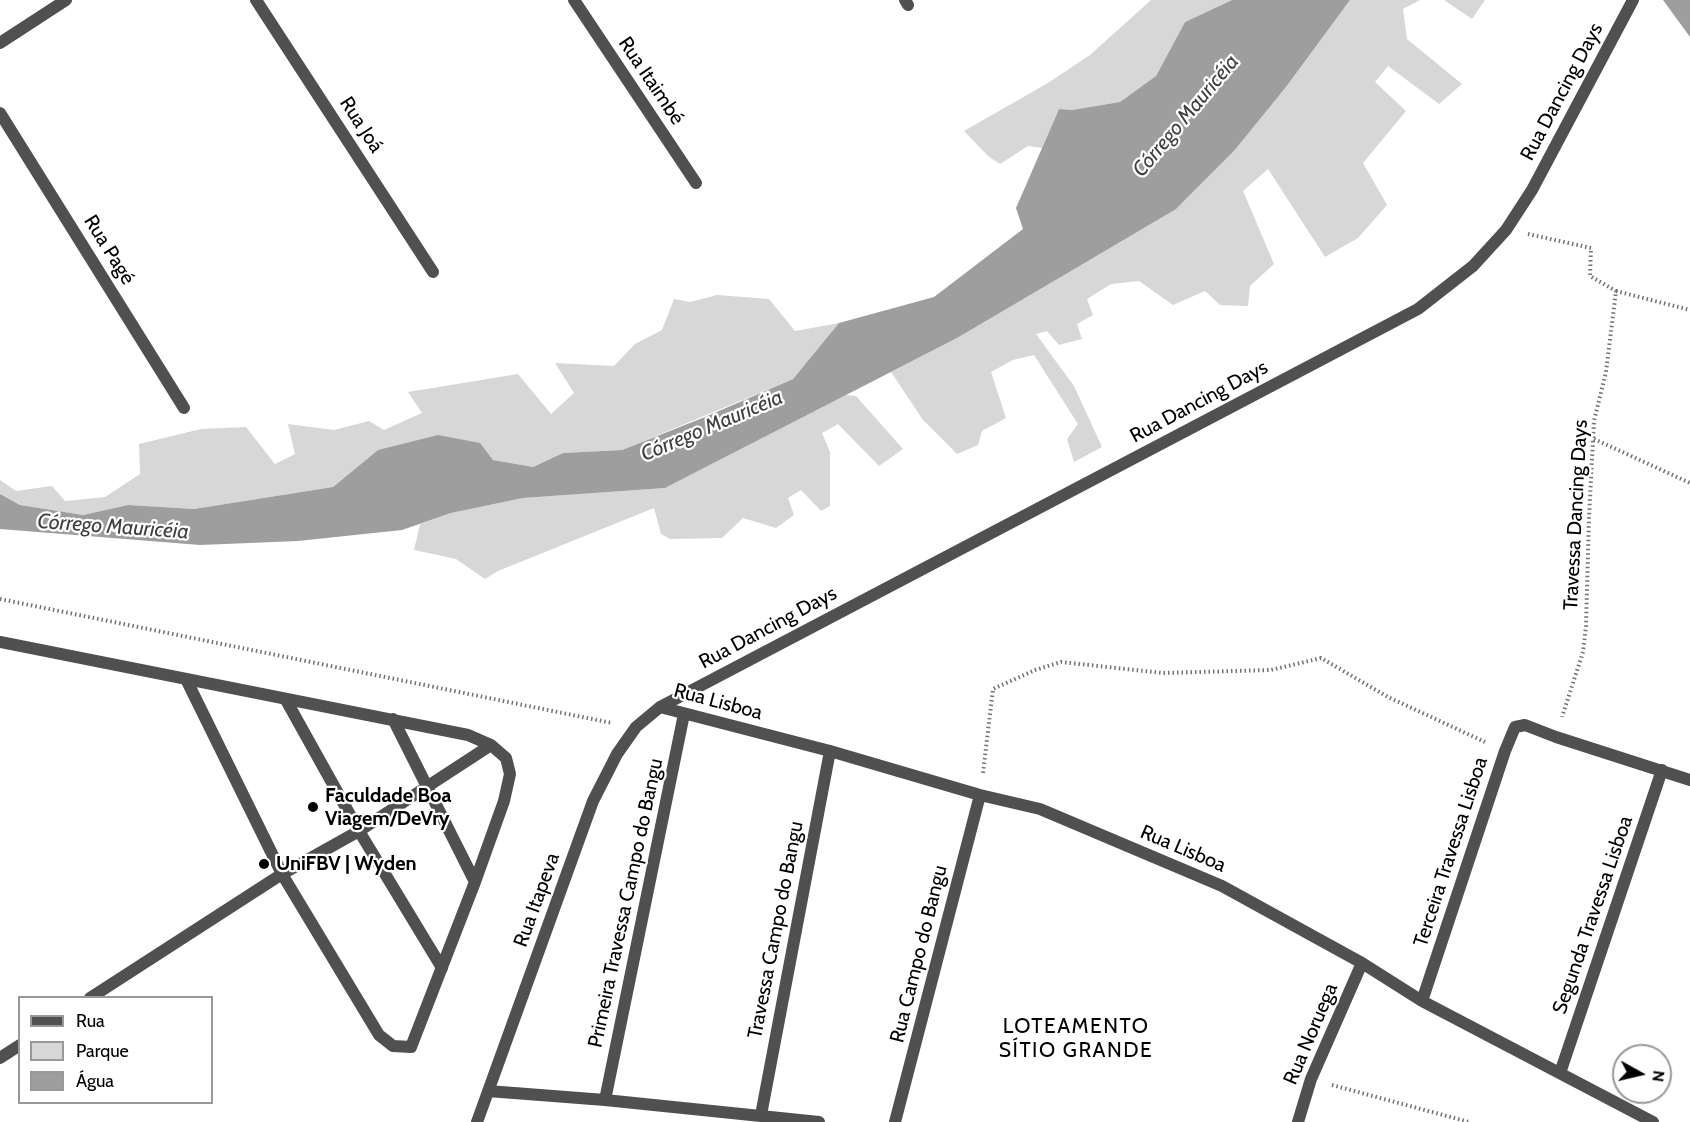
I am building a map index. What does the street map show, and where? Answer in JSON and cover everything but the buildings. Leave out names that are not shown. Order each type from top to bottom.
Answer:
[{"type":"street","points":[[0,43],[66,0]]},
{"type":"street","name":"Rua Joá","points":[[256,0],[433,272]]},
{"type":"street","name":"Rua Itaimbé","points":[[574,0],[696,183]]},
{"type":"street","name":"Rua Dancing Days","points":[[660,706],[1418,309],[1473,266],[1506,230],[1532,190],[1632,3]]},
{"type":"street","name":"Rua Pagé","points":[[0,113],[184,408]]},
{"type":"street","points":[[0,642],[468,735],[491,746],[506,758],[510,774],[504,801],[411,1047],[393,1046],[379,1035],[282,874],[186,679]]},
{"type":"street","points":[[286,700],[359,831],[442,968]]},
{"type":"street","name":"Rua Lisboa","points":[[660,706],[830,751],[980,795],[1040,809],[1222,886],[1362,963],[1422,1001],[1653,1122]]},
{"type":"street","name":"Rua Itapeva","points":[[477,1122],[593,801],[617,754],[636,727],[660,706]]},
{"type":"street","name":"Primeira Travessa Campo do Bangu","points":[[605,1100],[684,714]]},
{"type":"street","points":[[393,719],[475,882]]},
{"type":"street","name":"Terceira Travessa Lisboa","points":[[1422,1001],[1512,731],[1515,727],[1526,725],[1556,737]]},
{"type":"street","points":[[1556,737],[1690,780]]},
{"type":"street","points":[[93,996],[282,874],[359,831],[427,785],[491,746]]},
{"type":"street","name":"Travessa Campo do Bangu","points":[[761,1115],[830,751]]},
{"type":"street","name":"Segunda Travessa Lisboa","points":[[1560,1073],[1662,770]]},
{"type":"street","name":"Rua Campo do Bangu","points":[[895,1122],[980,795]]},
{"type":"street","name":"Rua Noruega","points":[[1298,1122],[1311,1079],[1362,963]]},
{"type":"street","points":[[0,1058],[18,1046]]},
{"type":"street","points":[[489,1091],[605,1100],[819,1122]]},
{"type":"path","points":[[1506,230],[1591,248],[1590,276],[1616,291],[1690,310]]},
{"type":"path","name":"Travessa Dancing Days","points":[[1556,737],[1582,652],[1586,626],[1594,421],[1606,372],[1616,291]]},
{"type":"path","points":[[1594,439],[1690,483]]},
{"type":"path","points":[[0,599],[636,727]]},
{"type":"path","points":[[980,795],[993,688],[1035,670],[1061,662],[1163,673],[1271,670],[1322,658],[1388,697],[1505,751]]},
{"type":"path","points":[[1311,1079],[1469,1122]]},
{"type":"green space","points":[[1151,0],[1232,0],[1185,22],[1156,76],[1120,102],[1072,110],[1059,109],[1042,148],[1028,146],[1000,164],[988,156],[964,131],[1048,83],[1090,55]]},
{"type":"green space","points":[[1350,0],[1420,0],[1403,9],[1407,39],[1462,84],[1439,104],[1388,66],[1375,82],[1406,111],[1363,163],[1387,205],[1358,238],[1325,257],[1268,169],[1243,191],[1274,264],[1250,286],[1248,306],[1220,305],[1205,291],[1173,305],[1139,281],[1111,284],[1087,299],[1093,315],[1077,324],[1082,339],[1059,345],[1047,331],[1036,334],[1074,386],[1102,447],[1074,462],[1067,439],[1078,424],[1034,355],[1013,360],[991,372],[1006,418],[982,431],[978,445],[957,454],[923,420],[891,372],[957,338],[1181,204],[1234,151],[1286,87]]},
{"type":"green space","points":[[1444,0],[1485,0],[1472,19]]},
{"type":"green space","points":[[717,295],[769,299],[795,331],[839,323],[793,379],[622,450],[563,453],[533,467],[493,460],[479,443],[378,450],[333,487],[194,509],[128,505],[83,515],[20,505],[0,494],[0,480],[16,491],[52,486],[65,501],[105,497],[140,474],[139,444],[201,429],[246,427],[275,464],[295,454],[288,424],[334,430],[369,421],[384,430],[422,413],[408,392],[518,374],[551,414],[574,393],[555,363],[614,366],[635,344],[662,330],[674,299],[690,302]]},
{"type":"green space","points":[[846,395],[856,396],[903,449],[879,466],[838,424],[822,433],[830,452],[830,506],[821,511],[801,490],[788,498],[794,515],[776,528],[743,518],[722,538],[670,539],[661,534],[654,508],[498,571],[485,579],[456,559],[414,550],[420,524],[451,513],[523,498],[665,488]]},
{"type":"water","name":"Córrego Mauricéia","points":[[1232,0],[1350,0],[1286,87],[1234,151],[1176,209],[957,338],[665,488],[523,498],[451,513],[402,530],[298,541],[200,545],[0,529],[0,494],[20,505],[83,515],[128,505],[194,509],[333,487],[378,450],[438,435],[480,443],[493,460],[533,467],[563,453],[622,450],[705,417],[793,379],[839,323],[934,297],[1023,229],[1016,208],[1059,109],[1072,110],[1120,102],[1156,76],[1185,22]]},
{"type":"water","points":[[1663,0],[1690,0],[1690,37]]},
{"type":"place","name":"Faculdade Boa Viagem/DeVry","points":[[313,807]]},
{"type":"place","name":"UniFBV | Wyden","points":[[264,864]]},
{"type":"district","name":"LOTEAMENTO SÍTIO GRANDE","points":[[1076,1039]]}]
